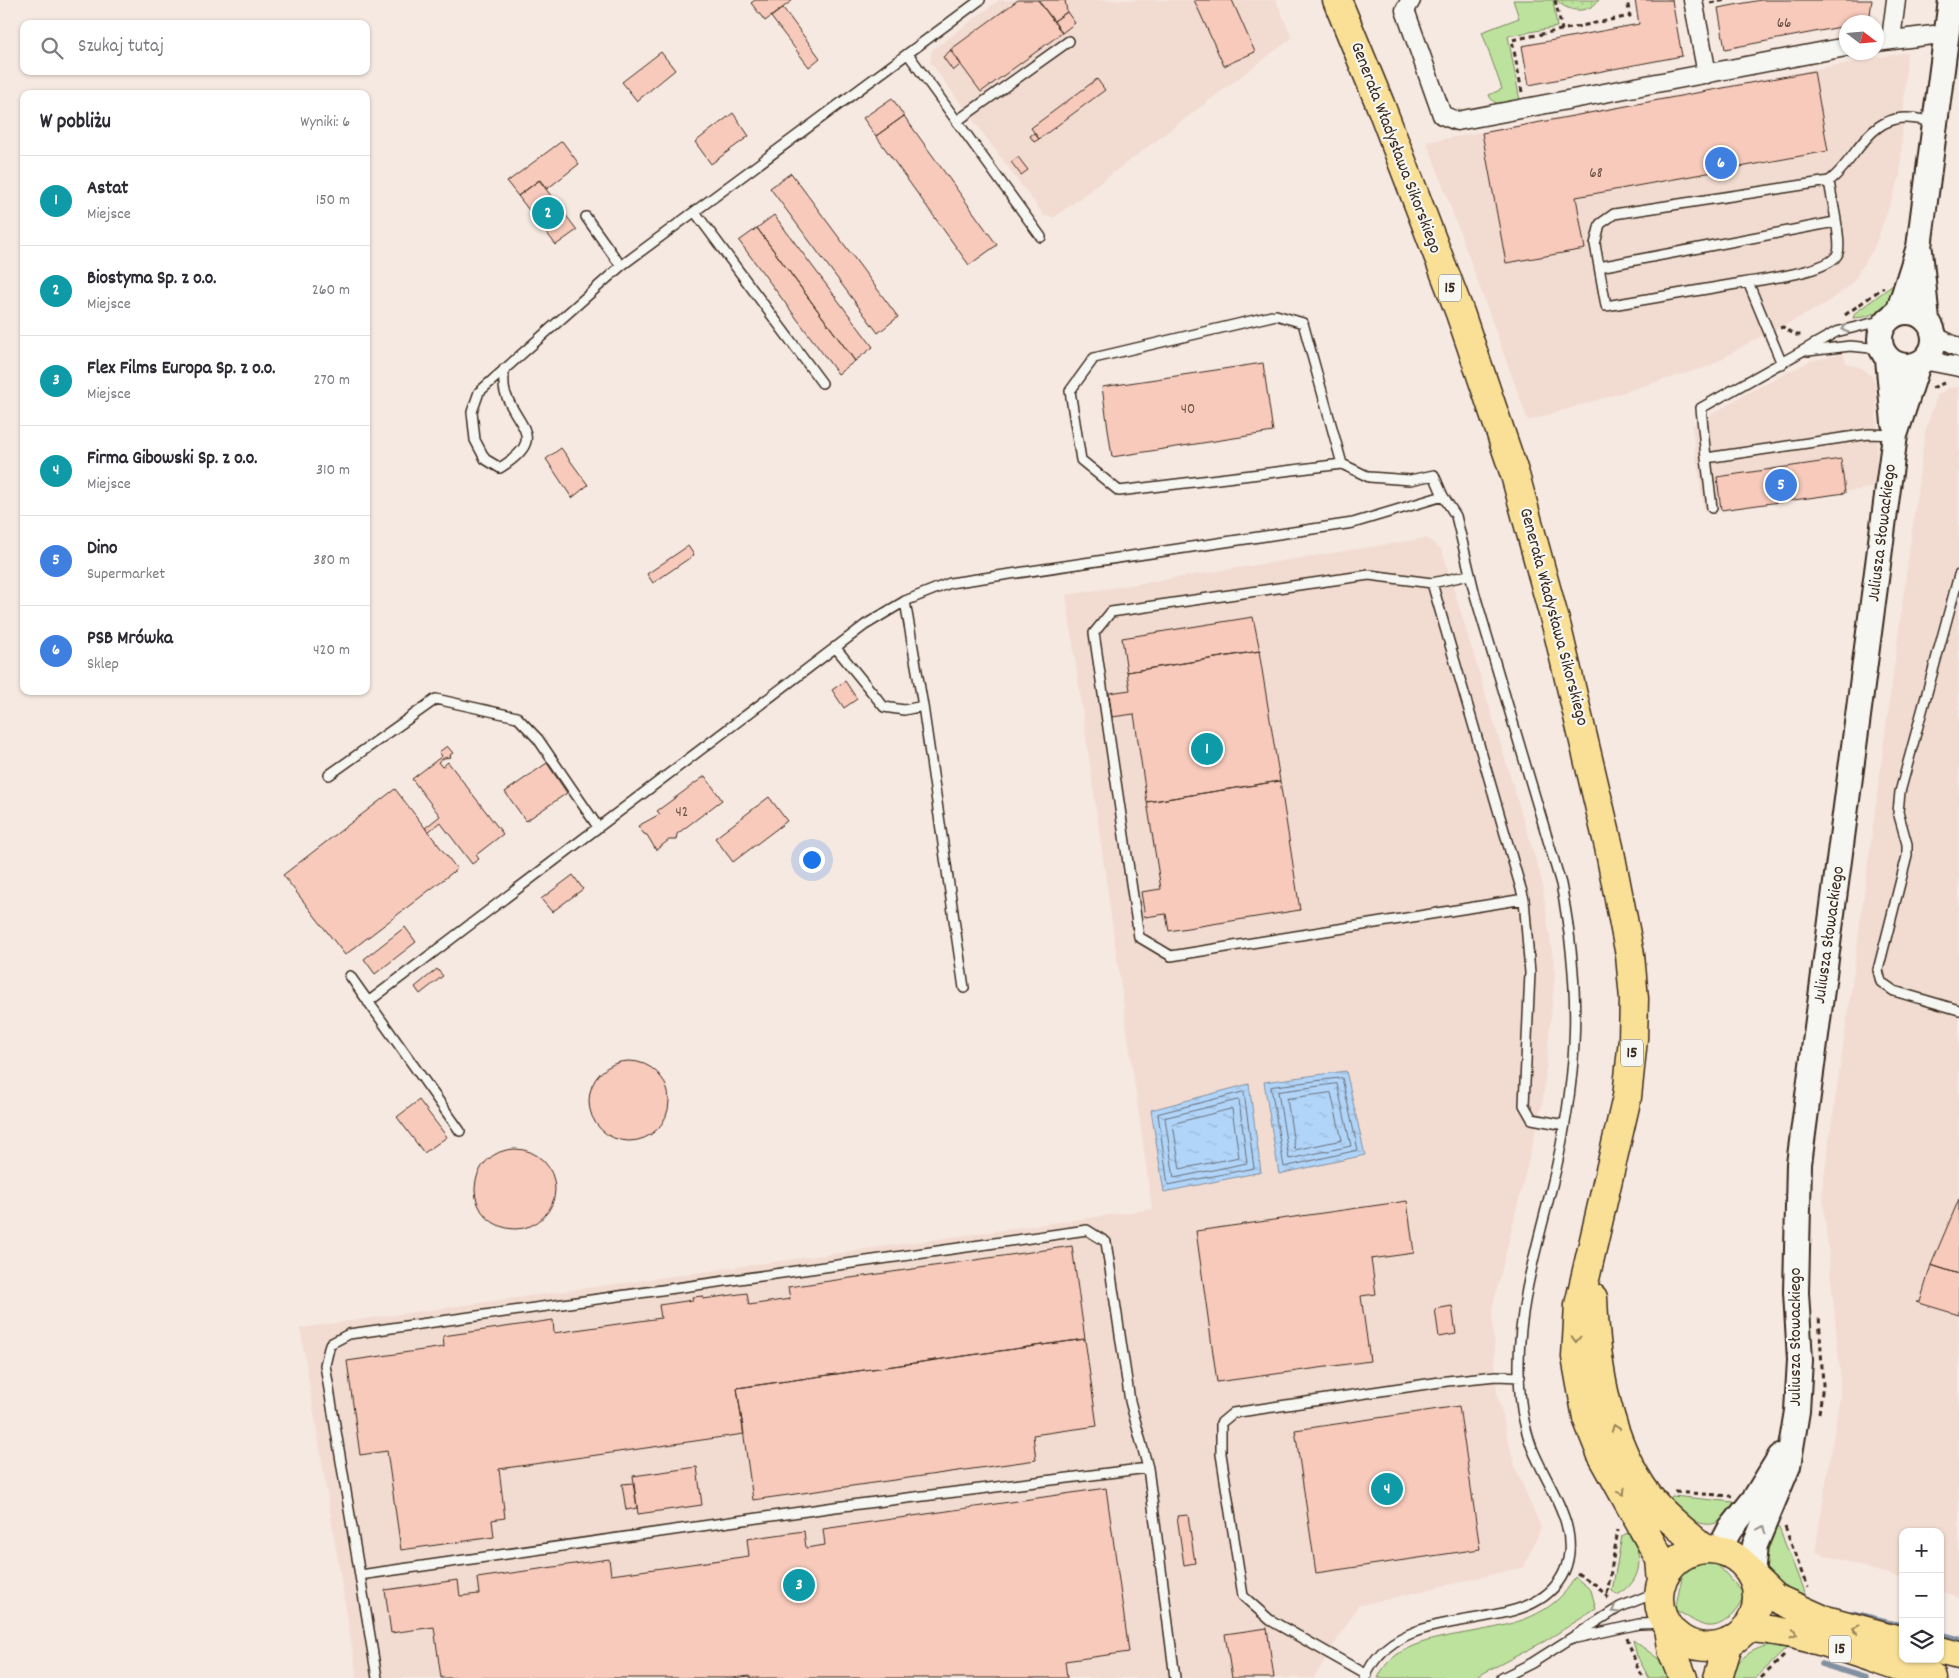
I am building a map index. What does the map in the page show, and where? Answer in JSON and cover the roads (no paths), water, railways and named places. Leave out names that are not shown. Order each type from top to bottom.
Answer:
[{"type":"main road","name":"Generała Władysława Sikorskiego","points":[[1337,0],[1380,104],[1460,313],[1515,475],[1559,637],[1630,954],[1634,999],[1633,1039],[1627,1097],[1579,1305],[1575,1336],[1577,1366],[1587,1418],[1601,1453],[1660,1559],[1661,1586]]},
{"type":"main road","name":"Generała Władysława Sikorskiego","points":[[1590,1257],[1594,1330],[1600,1375],[1616,1432],[1632,1470],[1649,1497],[1669,1519],[1712,1549]]},
{"type":"main road","name":"15","points":[[1712,1549],[1740,1561],[1752,1576],[1776,1598],[1822,1619],[1899,1640]]},
{"type":"main road","points":[[1661,1586],[1671,1566],[1678,1559],[1696,1550],[1712,1549]]},
{"type":"main road","points":[[1718,1678],[1737,1635],[1754,1614],[1757,1602],[1752,1576]]},
{"type":"main road","name":"15","points":[[1661,1586],[1660,1607],[1668,1626],[1688,1642],[1698,1646],[1708,1647],[1737,1635],[1770,1629],[1790,1633],[1933,1678]]},
{"type":"main road","points":[[1668,1626],[1673,1653],[1683,1678]]},
{"type":"main road","points":[[1944,1652],[1959,1656]]},
{"type":"street","points":[[1410,0],[1405,10],[1442,115],[1457,121],[1839,49]]},
{"type":"street","points":[[1693,0],[1707,74]]},
{"type":"street","points":[[1896,0],[1884,40],[1939,36]]},
{"type":"street","points":[[1921,362],[1933,345],[1920,247],[1935,122],[1939,36],[1951,0]]},
{"type":"street","points":[[1920,247],[1893,316],[1880,333],[1885,354],[1905,366],[1921,362],[1959,367]]},
{"type":"street","points":[[1893,316],[1913,313],[1930,329],[1959,348]]},
{"type":"street","name":"Juliusza Słowackiego","points":[[1885,354],[1895,435]]},
{"type":"street","name":"Juliusza Słowackiego","points":[[1752,1576],[1756,1545],[1788,1466],[1800,1387],[1796,1292],[1799,1164],[1895,435],[1921,362]]},
{"type":"street","name":"Juliusza Słowackiego","points":[[1712,1549],[1729,1531],[1754,1498],[1792,1436]]},
{"type":"lane","points":[[504,369],[504,390],[527,433],[525,448],[515,458],[500,468],[485,459],[475,440],[472,412],[479,392],[504,369],[621,266],[980,0]]},
{"type":"lane","points":[[957,121],[1069,41]]},
{"type":"lane","points":[[908,54],[1042,237]]},
{"type":"lane","points":[[1828,181],[1838,250],[1831,262],[1811,270],[1606,306],[1595,244],[1600,224],[1614,214],[1828,181],[1840,172],[1864,141],[1883,124],[1896,119],[1908,118],[1935,122]]},
{"type":"lane","points":[[695,212],[822,383]]},
{"type":"lane","points":[[586,217],[621,266]]},
{"type":"lane","points":[[1599,267],[1835,222]]},
{"type":"lane","points":[[1748,282],[1782,364]]},
{"type":"lane","points":[[1342,464],[1303,323],[1276,315],[1094,358],[1070,392],[1081,460],[1119,491],[1342,464],[1370,477],[1410,480],[1434,475],[1442,496],[1456,516],[1470,575],[1550,844],[1568,921],[1576,991],[1576,1029],[1572,1077],[1565,1125],[1522,1323],[1520,1377],[1523,1409],[1532,1446],[1566,1524],[1569,1546],[1565,1568],[1554,1586],[1528,1605],[1513,1611],[1428,1628],[1400,1638],[1386,1647],[1366,1676],[1270,1620],[1243,1596],[1221,1454],[1221,1423],[1233,1413],[1447,1381],[1496,1376],[1520,1377]]},
{"type":"lane","points":[[1712,508],[1701,408],[1836,332],[1893,316]]},
{"type":"lane","points":[[1805,351],[1850,346],[1885,354]]},
{"type":"lane","points":[[1706,458],[1869,434],[1895,435]]},
{"type":"lane","points":[[368,1002],[835,647],[865,625],[905,601],[950,583],[1353,523],[1442,496]]},
{"type":"lane","points":[[1470,575],[1432,583],[1369,574],[1111,612],[1094,633],[1139,937],[1171,956],[1524,899]]},
{"type":"lane","points":[[1959,576],[1900,792],[1898,812],[1907,844],[1907,856],[1878,970],[1881,982],[1894,990],[1959,1010]]},
{"type":"lane","points":[[1432,583],[1524,899],[1530,973],[1524,1105],[1532,1119],[1565,1125]]},
{"type":"lane","points":[[905,601],[923,706],[964,988]]},
{"type":"lane","points":[[835,647],[884,707],[904,710],[923,706]]},
{"type":"lane","points":[[329,775],[436,698],[517,717],[538,739],[598,827]]},
{"type":"lane","points":[[350,976],[460,1131]]},
{"type":"lane","points":[[377,1678],[325,1365],[330,1344],[349,1334],[1088,1230],[1106,1242],[1130,1401],[1148,1468],[1175,1678]]},
{"type":"lane","points":[[360,1575],[835,1507],[1148,1468]]},
{"type":"lane","points":[[1502,1678],[1569,1640],[1620,1607],[1661,1586]]},
{"type":"lane","points":[[1569,1640],[1639,1624],[1668,1626]]},
{"type":"water","points":[[1346,1071],[1365,1155],[1279,1174],[1264,1082]]},
{"type":"water","points":[[1249,1084],[1261,1172],[1164,1192],[1151,1110]]},
{"type":"waterway","points":[[1852,1613],[1899,1624]]},
{"type":"waterway","points":[[1944,1635],[1959,1639]]},
{"type":"waterway","points":[[1821,1664],[1866,1678]]},
{"type":"place","name":"PSB Mrówka","points":[[1721,163]]},
{"type":"place","name":"Biostyma Sp. z o.o.","points":[[548,213]]},
{"type":"place","name":"Dino","points":[[1781,485]]},
{"type":"place","name":"Astat","points":[[1207,749]]},
{"type":"place","name":"Firma Gibowski Sp. z o.o.","points":[[1387,1489]]},
{"type":"place","name":"Flex Films Europa Sp. z o.o.","points":[[799,1585]]}]
